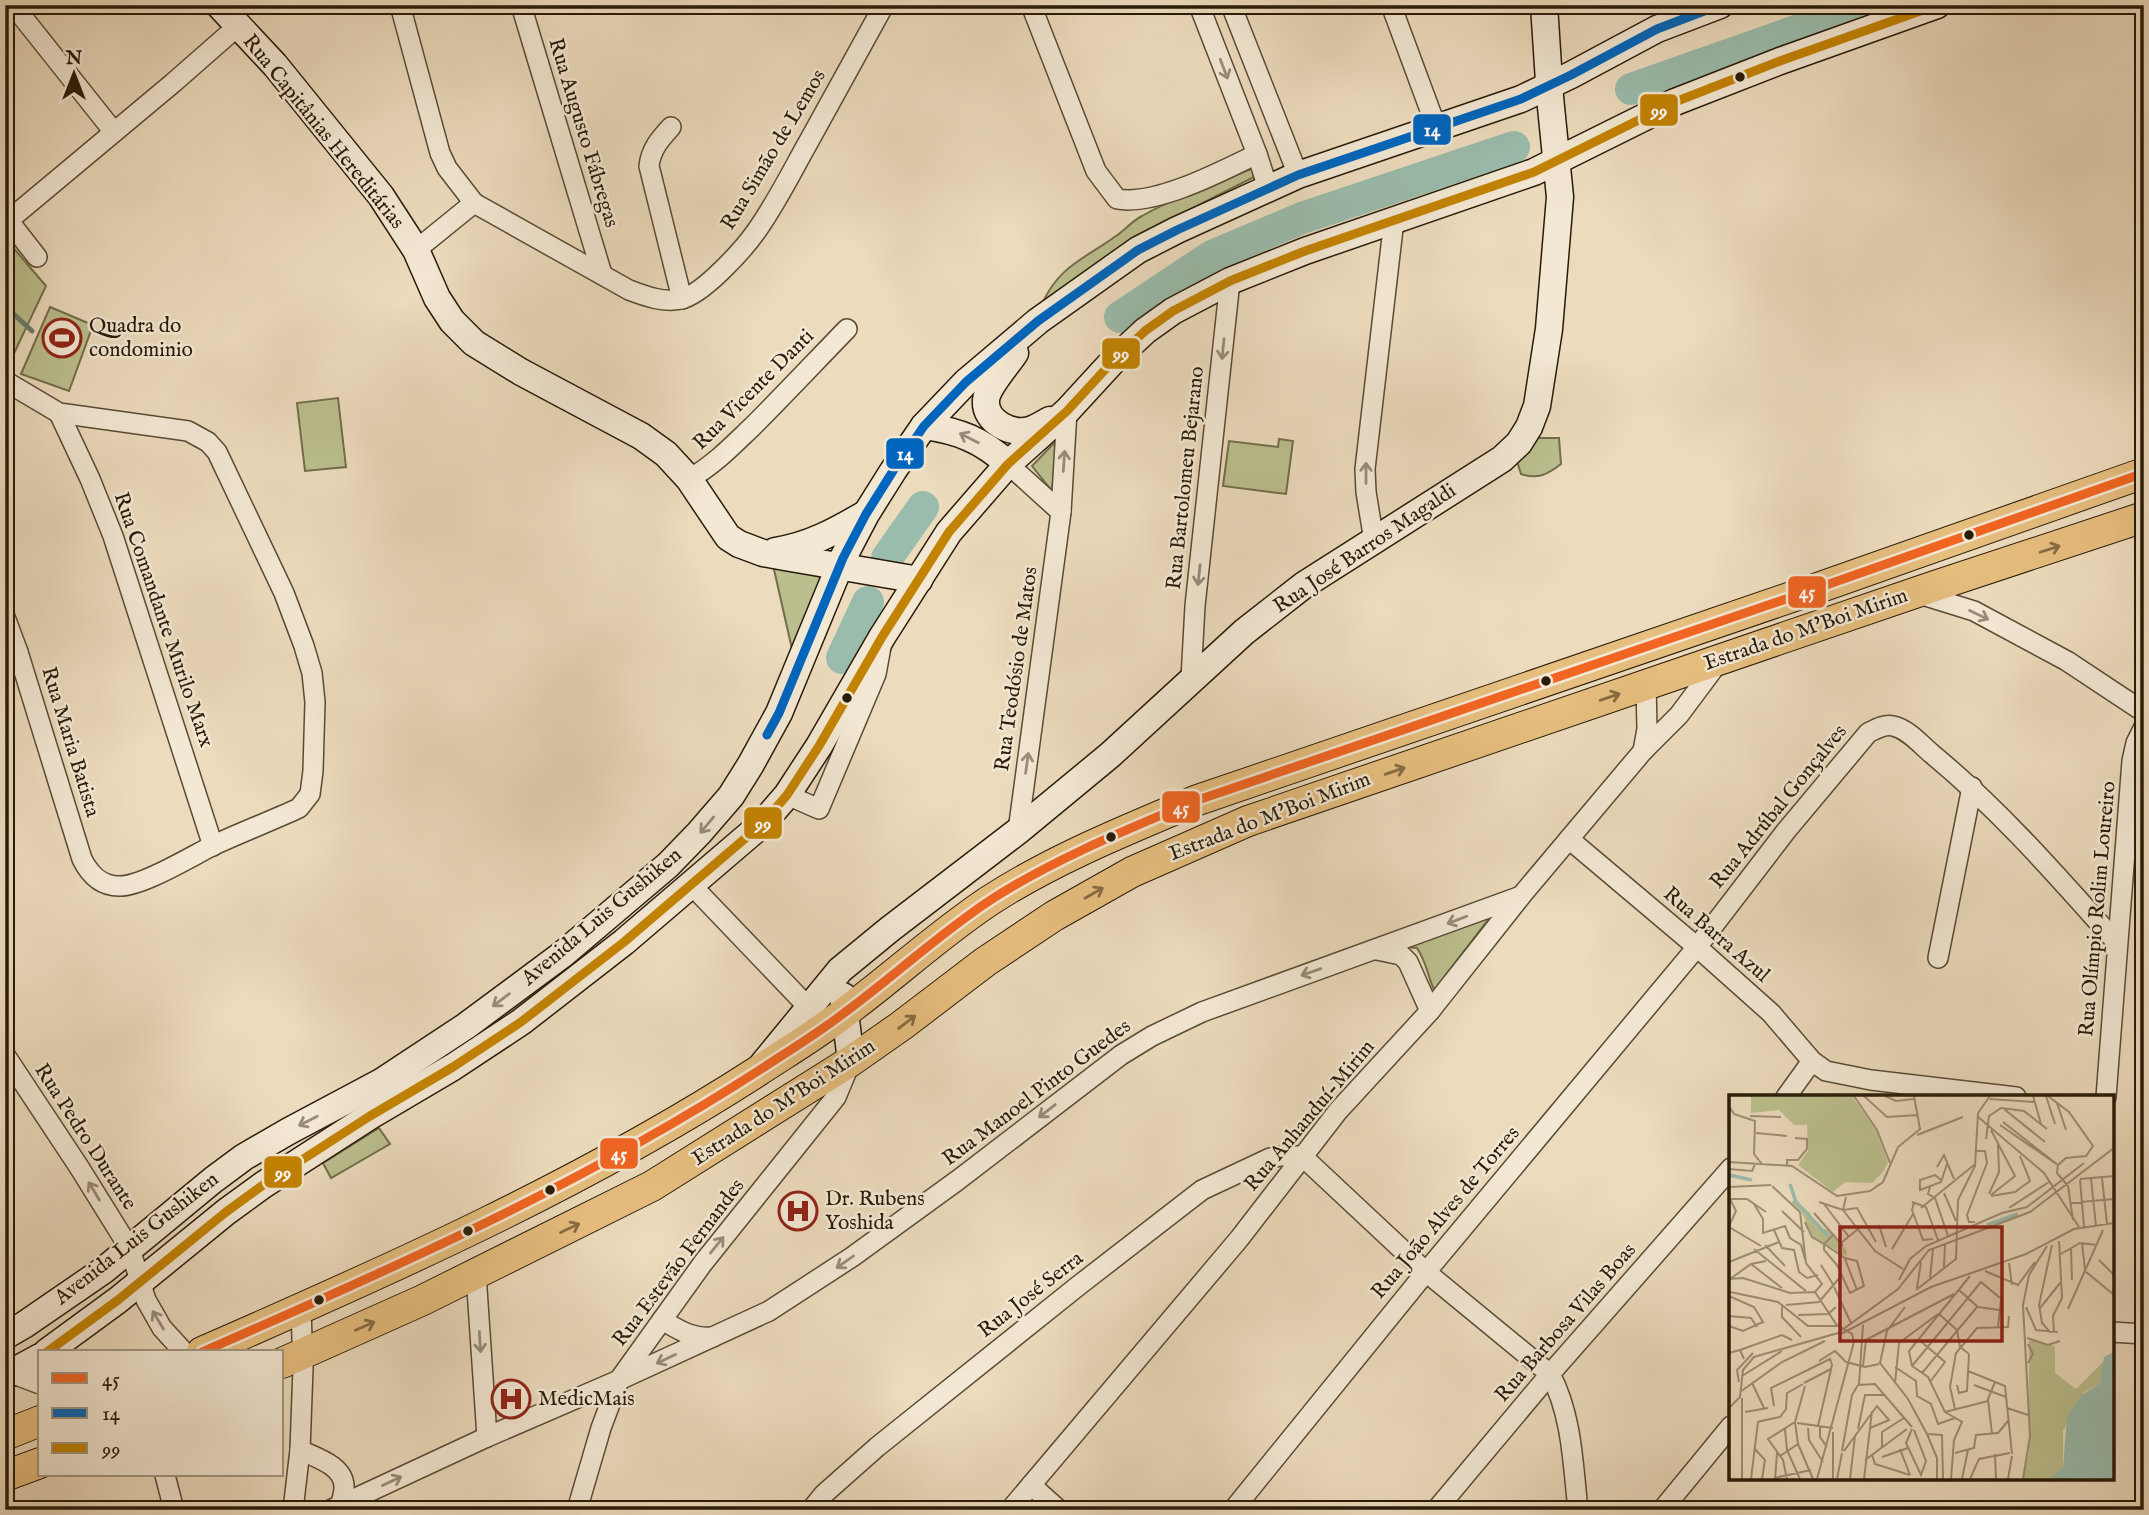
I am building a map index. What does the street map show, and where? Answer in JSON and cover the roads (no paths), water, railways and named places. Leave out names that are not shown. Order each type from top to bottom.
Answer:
[{"type":"main road","name":"Rua Capitânias Hereditárias","points":[[219,5],[275,65],[381,196],[416,250],[436,298],[452,321],[474,343],[640,436],[666,454],[689,479],[728,537],[739,544],[763,553],[919,580]]},
{"type":"main road","name":"Rua José Barros Magaldi","points":[[758,1071],[841,970],[1110,755],[1244,632],[1304,585],[1502,459],[1519,443],[1529,427],[1537,405],[1549,329],[1560,197],[1544,5]]},
{"type":"main road","name":"Avenida Luis Gushiken","points":[[11,1330],[130,1249],[244,1157],[381,1082],[466,1026],[563,954],[668,865],[731,796],[751,764],[779,713],[839,567],[866,514],[924,426],[966,382],[1038,321],[1138,250],[1177,230],[1298,175],[1521,99],[1549,87],[1657,29],[1720,5]]},
{"type":"main road","name":"Avenida Luis Gushiken","points":[[50,1350],[264,1185],[521,1022],[624,942],[762,824],[787,795],[819,747],[882,637],[949,532],[1008,464],[1068,411],[1113,360],[1145,331],[1173,311],[1230,281],[1305,251],[1534,172],[1675,102],[1937,5]]},
{"type":"main road","points":[[1038,321],[990,388],[986,402],[991,417],[998,425],[1015,430],[1029,430],[1068,411]]},
{"type":"main road","points":[[924,426],[963,434],[1008,464]]},
{"type":"main road","name":"Estrada do M'Boi Mirim","points":[[207,1350],[423,1254],[632,1146],[758,1071],[844,1013],[954,925],[991,900],[1116,834],[1195,801],[1815,589],[2144,472]]},
{"type":"main road","points":[[763,553],[826,537],[866,514]]},
{"type":"main road","name":"Estrada do M'Boi Mirim","points":[[292,1359],[424,1300],[652,1186],[851,1061],[985,962],[1054,916],[1132,872],[1248,821],[2144,517]]},
{"type":"main road","points":[[1646,685],[1645,674],[1649,662],[1687,632]]},
{"type":"main road","points":[[841,970],[851,1061]]},
{"type":"main road","points":[[7,1372],[38,1358]]},
{"type":"main road","points":[[5,1435],[38,1422]]},
{"type":"main road","points":[[5,1476],[38,1463]]},
{"type":"street","points":[[13,5],[114,132]]},
{"type":"street","points":[[400,5],[440,153],[447,168],[474,203],[649,298],[664,300],[682,299],[649,166],[656,144],[671,127]]},
{"type":"street","name":"Rua Augusto Fábregas","points":[[521,5],[602,274]]},
{"type":"street","name":"Rua Simão de Lemos","points":[[682,299],[697,291],[728,265],[755,233],[793,171],[884,5]]},
{"type":"street","points":[[1031,5],[1096,171],[1117,199],[1127,201],[1170,192],[1257,154]]},
{"type":"street","points":[[1199,5],[1268,188]]},
{"type":"street","points":[[1231,5],[1298,175]]},
{"type":"street","points":[[1391,5],[1437,129]]},
{"type":"street","points":[[37,257],[7,218],[114,132],[238,26]]},
{"type":"street","points":[[416,250],[474,203]]},
{"type":"street","points":[[1374,541],[1365,469],[1394,220]]},
{"type":"street","name":"Rua Bartolomeu Bejarano","points":[[1191,679],[1195,606],[1230,281]]},
{"type":"street","name":"Rua Vicente Danti","points":[[689,479],[726,452],[847,329]]},
{"type":"street","points":[[5,380],[59,413],[188,431],[201,437],[217,452],[284,593],[312,674],[313,771],[310,794],[299,808],[214,846]]},
{"type":"street","name":"Rua Teodósio de Matos","points":[[1018,831],[1061,512],[1068,411]]},
{"type":"street","name":"Rua Comandante Murilo Marx","points":[[59,413],[113,536],[214,846]]},
{"type":"street","points":[[1008,464],[1061,512]]},
{"type":"street","points":[[1915,593],[1974,611],[2067,661],[2144,712]]},
{"type":"street","name":"Rua Maria Batista","points":[[5,617],[87,870],[95,878],[117,887],[126,886],[214,846]]},
{"type":"street","points":[[5,668],[18,652]]},
{"type":"street","name":"Rua Anhanduí-Mirim","points":[[1010,1510],[1239,1238],[1339,1111],[1430,1011],[1521,896],[1643,751],[1679,715],[1720,660]]},
{"type":"street","points":[[1643,751],[1647,729],[1646,685]]},
{"type":"street","name":"Rua Adrúbal Gonçalves","points":[[1697,947],[1787,831],[1868,733],[1882,726],[1894,726],[1907,733],[1972,787],[2010,824],[2118,943]]},
{"type":"street","name":"Rua Olímpio Rolim Loureiro","points":[[2106,1095],[2132,761],[2144,727]]},
{"type":"street","points":[[1938,958],[1972,787]]},
{"type":"street","name":"Rua Barra Azul","points":[[1569,839],[1771,1013],[1819,1066]]},
{"type":"street","points":[[693,883],[699,893],[809,1008]]},
{"type":"street","name":"Rua Manoel Pinto Guedes","points":[[336,1509],[487,1437],[620,1380],[769,1311],[852,1257],[958,1180],[1089,1078],[1152,1036],[1202,1012],[1521,896]]},
{"type":"street","name":"Rua João Alves de Torres","points":[[1233,1510],[1426,1272],[1697,947]]},
{"type":"street","points":[[1376,950],[1401,955],[1408,962],[1430,1011]]},
{"type":"street","name":"Rua Pedro Durante","points":[[5,1055],[130,1249],[146,1300],[162,1328],[182,1350]]},
{"type":"street","name":"Rua Estevão Fernandes","points":[[577,1510],[601,1427],[620,1380],[703,1263],[836,1097],[845,1081],[851,1061]]},
{"type":"street","points":[[1788,1095],[1819,1066],[1871,1080],[1999,1095]]},
{"type":"street","points":[[1302,1157],[1426,1272],[1550,1374],[1560,1396],[1568,1429],[1578,1510]]},
{"type":"street","name":"Rua José Serra","points":[[811,1510],[824,1494],[877,1447],[1202,1190],[1270,1158],[1302,1157]]},
{"type":"street","name":"Rua Barbosa Vilas Boas","points":[[1436,1510],[1550,1374],[1729,1170]]},
{"type":"street","points":[[476,1274],[487,1437]]},
{"type":"street","points":[[293,1510],[300,1450],[292,1359],[301,1309]]},
{"type":"street","points":[[663,1320],[689,1335],[713,1337]]},
{"type":"street","points":[[2114,1332],[2144,1334]]},
{"type":"street","points":[[7,1372],[38,1383]]},
{"type":"street","points":[[1662,1510],[1729,1428]]},
{"type":"street","points":[[300,1450],[328,1463],[341,1475],[344,1492],[336,1509]]},
{"type":"street","points":[[165,1476],[174,1510]]},
{"type":"street","points":[[1031,1485],[1059,1510]]},
{"type":"waterway","points":[[1631,89],[1870,5]]},
{"type":"waterway","points":[[1120,317],[1212,256],[1302,218],[1514,147]]},
{"type":"waterway","points":[[5,306],[32,331]]},
{"type":"waterway","points":[[887,558],[923,507]]},
{"type":"waterway","points":[[842,658],[868,602]]},
{"type":"place","name":"Quadra do condominio","points":[[62,338]]},
{"type":"place","name":"Dr. Rubens Yoshida","points":[[798,1211]]},
{"type":"place","name":"MedicMais","points":[[511,1399]]}]
